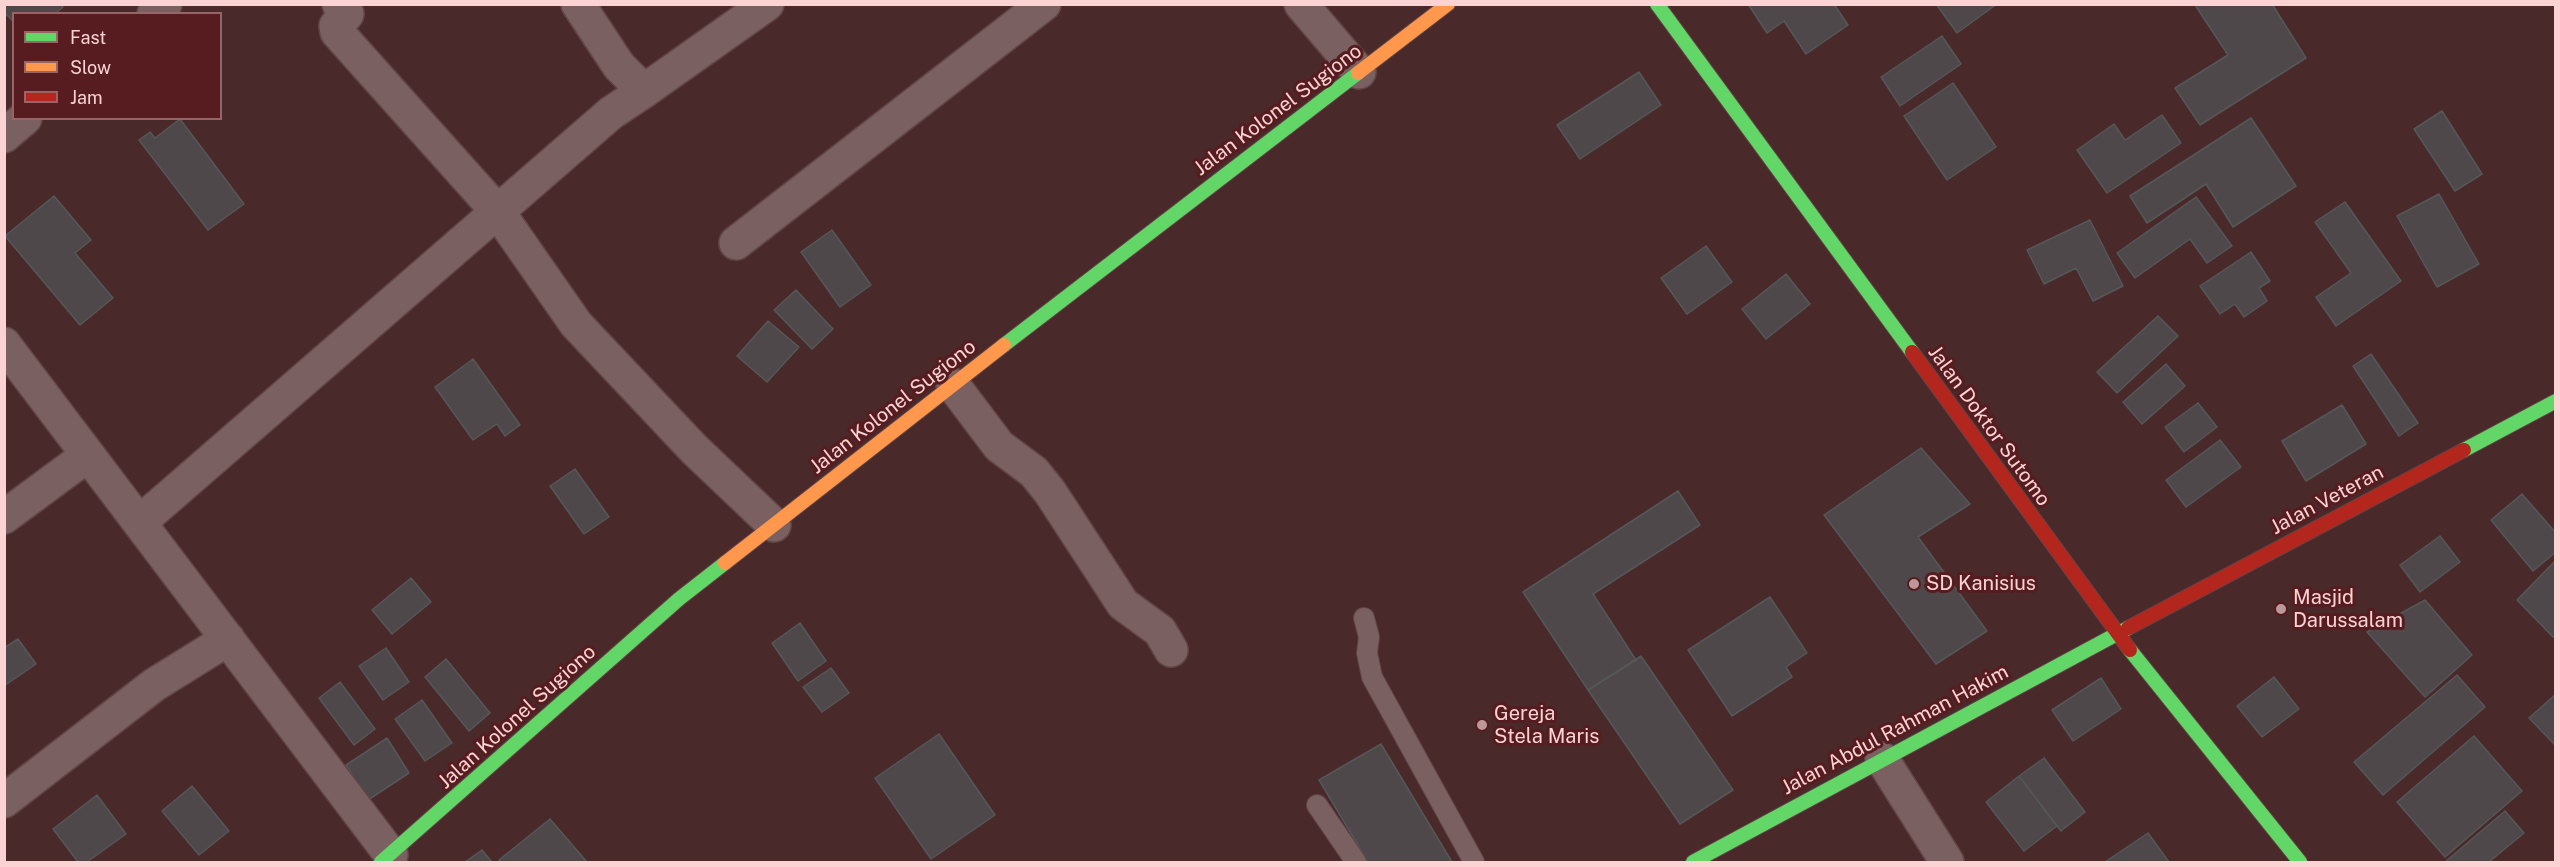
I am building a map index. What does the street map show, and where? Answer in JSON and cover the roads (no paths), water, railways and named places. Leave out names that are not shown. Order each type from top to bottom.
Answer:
[{"type":"street","points":[[339,4],[347,14],[336,26],[337,32],[498,212],[576,324],[694,448],[774,525]]},
{"type":"street","points":[[578,4],[619,66],[644,91]]},
{"type":"street","points":[[140,522],[611,112],[767,4]]},
{"type":"street","points":[[736,243],[1044,4]]},
{"type":"street","points":[[1301,4],[1359,72]]},
{"type":"street","name":"Jalan Kolonel Sugiono","points":[[386,859],[679,599],[1448,4]]},
{"type":"street","name":"Jalan Doktor Sutomo","points":[[1657,4],[2117,633],[2301,862]]},
{"type":"street","points":[[4,136],[24,120]]},
{"type":"street","points":[[4,344],[228,639],[386,859]]},
{"type":"street","points":[[953,385],[999,446],[1034,472],[1050,492],[1123,604],[1160,631],[1171,650]]},
{"type":"street","name":"Jalan Veteran","points":[[2117,633],[2556,401]]},
{"type":"street","points":[[4,517],[88,455]]},
{"type":"street","name":"Jalan Abdul Rahman Hakim","points":[[1693,862],[2117,633]]},
{"type":"street","points":[[4,801],[154,685],[228,639]]},
{"type":"street","points":[[1882,759],[1947,862]]},
{"type":"lane","points":[[1364,618],[1369,637],[1367,653],[1372,677],[1474,862]]},
{"type":"lane","points":[[1317,805],[1356,862]]},
{"type":"place","name":"SD Kanisius","points":[[1914,584]]},
{"type":"place","name":"Masjid Darussalam","points":[[2281,609]]},
{"type":"place","name":"Gereja Stela Maris","points":[[1482,725]]}]
